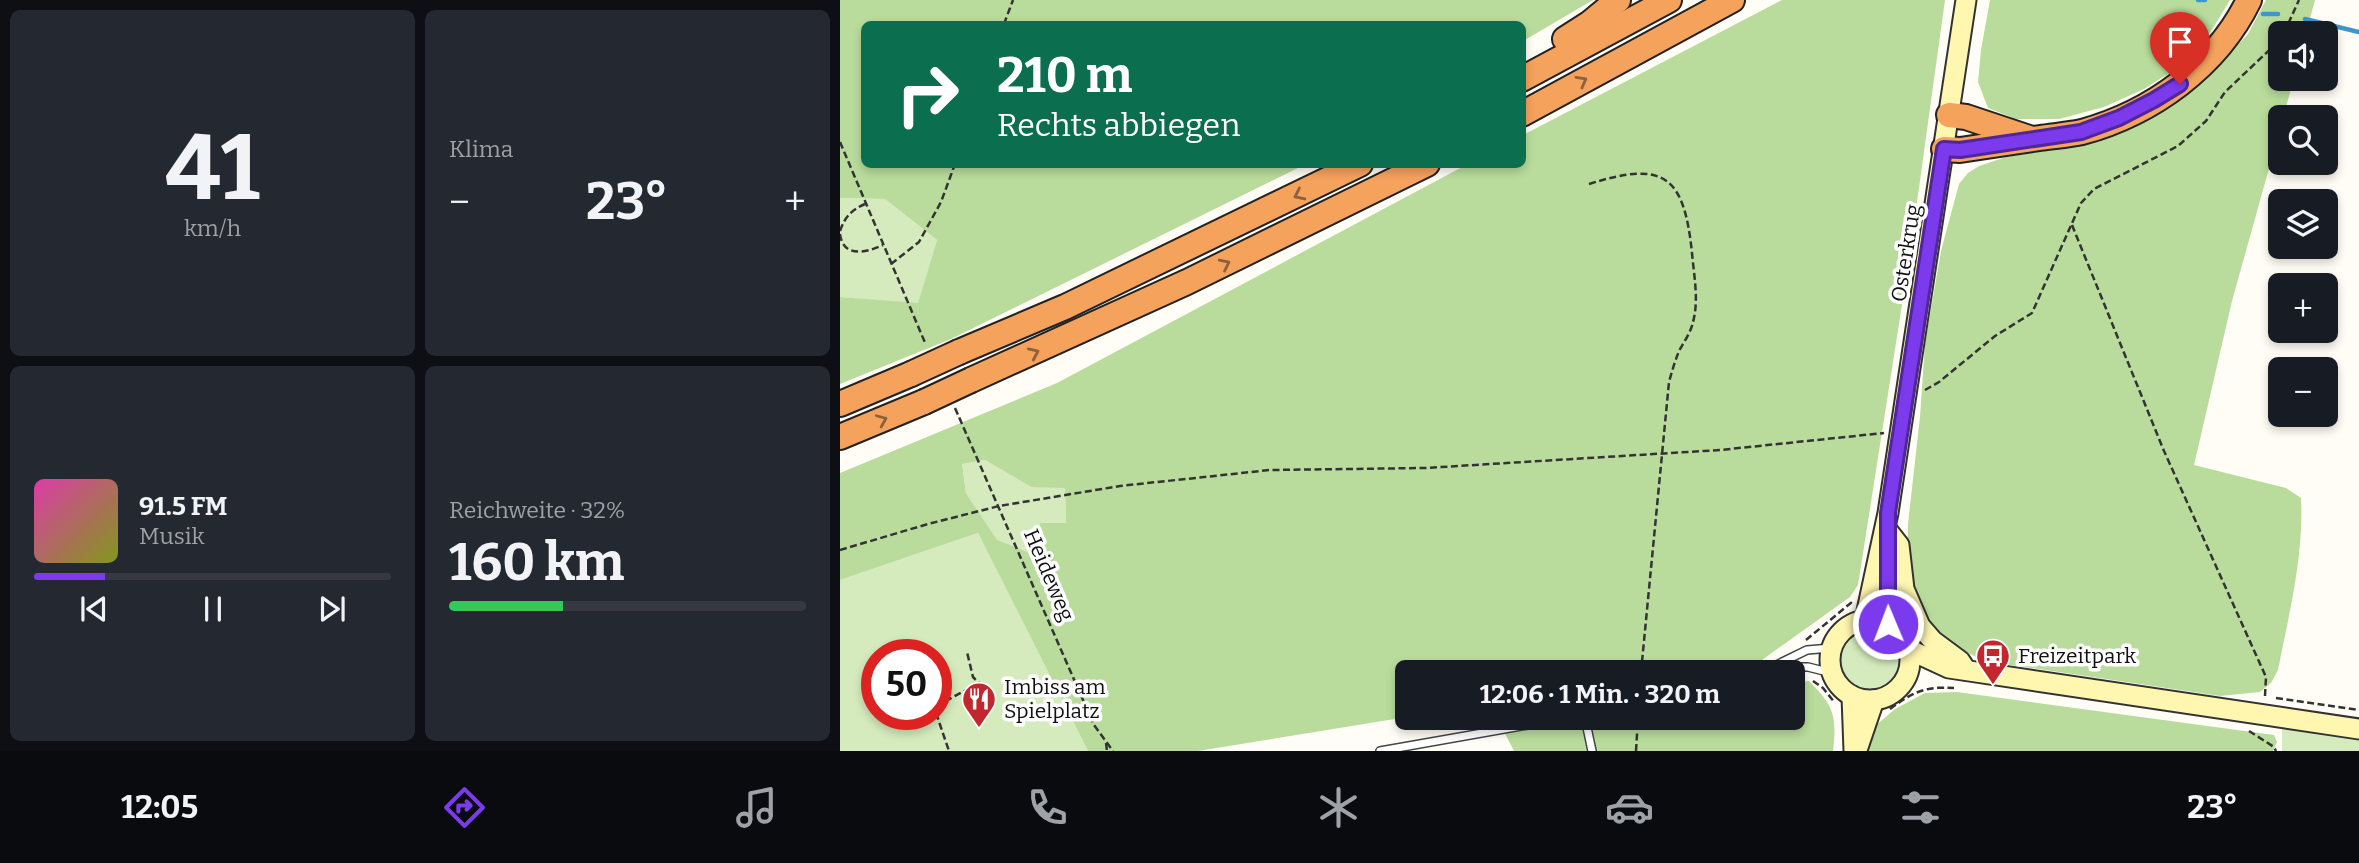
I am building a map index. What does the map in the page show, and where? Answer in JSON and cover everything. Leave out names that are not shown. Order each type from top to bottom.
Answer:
[{"type":"highway","points":[[1526,62],[1590,23],[1618,0]]},
{"type":"highway","points":[[1526,77],[1670,0]]},
{"type":"highway","points":[[1526,112],[1732,0]]},
{"type":"highway","points":[[1944,149],[1960,150],[2081,132],[2119,118],[2180,84],[2206,62],[2226,39],[2249,0]]},
{"type":"highway","points":[[1949,115],[1966,117],[2033,139]]},
{"type":"highway","points":[[840,404],[1065,307],[1352,168]]},
{"type":"highway","points":[[840,438],[1079,333],[1419,168]]},
{"type":"main road","name":"Osterkrug","points":[[1865,620],[1888,522],[1966,0]]},
{"type":"main road","name":"Osterkrug","points":[[1888,522],[1888,624]]},
{"type":"main road","points":[[1888,522],[1899,545],[1904,589],[1920,626],[1933,641],[1960,661],[1957,675]]},
{"type":"main road","points":[[1865,620],[1877,620],[1888,624],[1905,639],[1911,662],[1908,675],[1896,691],[1878,707],[1855,751],[1844,700],[1832,673],[1831,648],[1846,627],[1865,620]]},
{"type":"main road","points":[[1910,650],[1957,675]]},
{"type":"main road","points":[[1908,675],[1957,675],[2359,729]]},
{"type":"main road","points":[[1844,700],[1878,707]]},
{"type":"lane","points":[[1788,660],[1807,650],[1831,648]]},
{"type":"lane","points":[[1805,667],[1832,673]]},
{"type":"lane","points":[[1380,751],[1499,730]]},
{"type":"lane","points":[[1588,730],[1592,751]]},
{"type":"path","points":[[1005,21],[1013,0]]},
{"type":"path","points":[[2289,21],[2299,0]]},
{"type":"path","points":[[1923,391],[1940,382],[1995,336],[2032,313],[2081,202],[2094,189],[2178,146],[2206,121],[2225,92],[2268,51]]},
{"type":"path","points":[[840,142],[925,343]]},
{"type":"path","points":[[891,264],[919,242],[941,202],[954,168]]},
{"type":"path","points":[[1589,184],[1618,175],[1645,173],[1669,181],[1680,195],[1688,221],[1696,302],[1693,324],[1679,352],[1669,382],[1642,660]]},
{"type":"path","points":[[866,204],[854,209],[845,218],[840,232],[841,242],[848,249],[860,253],[883,245]]},
{"type":"path","points":[[2072,225],[2164,451],[2266,677],[2264,699]]},
{"type":"path","name":"Heideweg","points":[[956,410],[1094,725],[1113,751]]},
{"type":"path","points":[[840,550],[999,506],[1120,486],[1270,470],[1425,467],[1720,450],[1885,433]]},
{"type":"path","points":[[952,698],[970,688],[979,692],[981,685],[973,677],[967,652]]},
{"type":"path","points":[[1878,707],[1957,675]]},
{"type":"path","points":[[1809,678],[1844,700]]},
{"type":"path","points":[[2240,725],[2276,751]]},
{"type":"path","points":[[941,730],[948,751]]},
{"type":"path","points":[[1636,751],[1637,730]]},
{"type":"path","points":[[1106,743],[1107,751]]},
{"type":"green space","points":[[840,0],[1593,0],[1526,39],[1526,21],[861,21],[861,168],[1298,168],[951,339],[840,384],[840,297],[918,303],[937,240],[885,199],[840,198]]},
{"type":"green space","points":[[1782,0],[1945,0],[1909,260],[1858,585],[1850,597],[1762,660],[1395,660],[1395,719],[1198,751],[1088,751],[978,533],[840,580],[840,473],[1057,383],[1460,168],[1526,168],[1526,133]],"holes":[[[985,460],[1031,487],[1065,488],[1066,523],[1040,523],[1040,557],[997,540],[966,493],[962,464]]]},
{"type":"green space","points":[[1990,0],[2230,0],[2187,62],[2144,89],[2104,107],[2059,119],[2016,119],[1988,108],[1978,82]]},
{"type":"green space","points":[[2266,0],[2315,0],[2309,21],[2268,21],[2268,91],[2291,91],[2286,105],[2268,105],[2268,172],[2232,301],[2194,465],[2286,488],[2301,498],[2298,563],[2278,670],[2271,683],[2260,692],[2220,696],[1984,661],[1955,646],[1937,631],[1923,614],[1907,564],[1908,524],[1925,344],[1941,251],[1959,184],[1968,173],[1979,166],[2006,157],[2070,147],[2126,131],[2169,106],[2205,79],[2248,34]]},
{"type":"green space","points":[[840,198],[885,199],[937,240],[918,304],[840,297]]},
{"type":"green space","points":[[985,460],[1031,487],[1065,487],[1066,524],[1040,557],[997,541],[966,493],[962,464]]},
{"type":"green space","points":[[978,533],[1088,751],[840,751],[840,580]]},
{"type":"green space","points":[[1895,579],[1938,652],[1917,644],[1895,611]]},
{"type":"green space","points":[[1871,628],[1889,634],[1897,642],[1903,660],[1897,678],[1889,686],[1871,692],[1853,686],[1845,678],[1839,660],[1845,642],[1853,634]]},
{"type":"green space","points":[[1805,681],[1809,681],[1832,712],[1833,751],[1514,751],[1503,730],[1805,730]]},
{"type":"green space","points":[[1957,692],[2274,735],[2277,742],[2273,751],[1867,751],[1874,727],[1895,709],[1925,693]]},
{"type":"green space","points":[[2282,724],[2359,733],[2359,751],[2282,751]]},
{"type":"waterway","points":[[2198,0],[2205,0]]},
{"type":"waterway","points":[[2263,14],[2278,14]]},
{"type":"waterway","points":[[2305,19],[2359,32]]},
{"type":"place","name":"Freizeitpark","points":[[1993,686]]},
{"type":"place","name":"Imbiss am Spielplatz","points":[[979,729]]},
{"type":"route","points":[[1888,624],[1888,513],[1944,149],[1960,150],[2081,132],[2119,118],[2180,84]]}]
